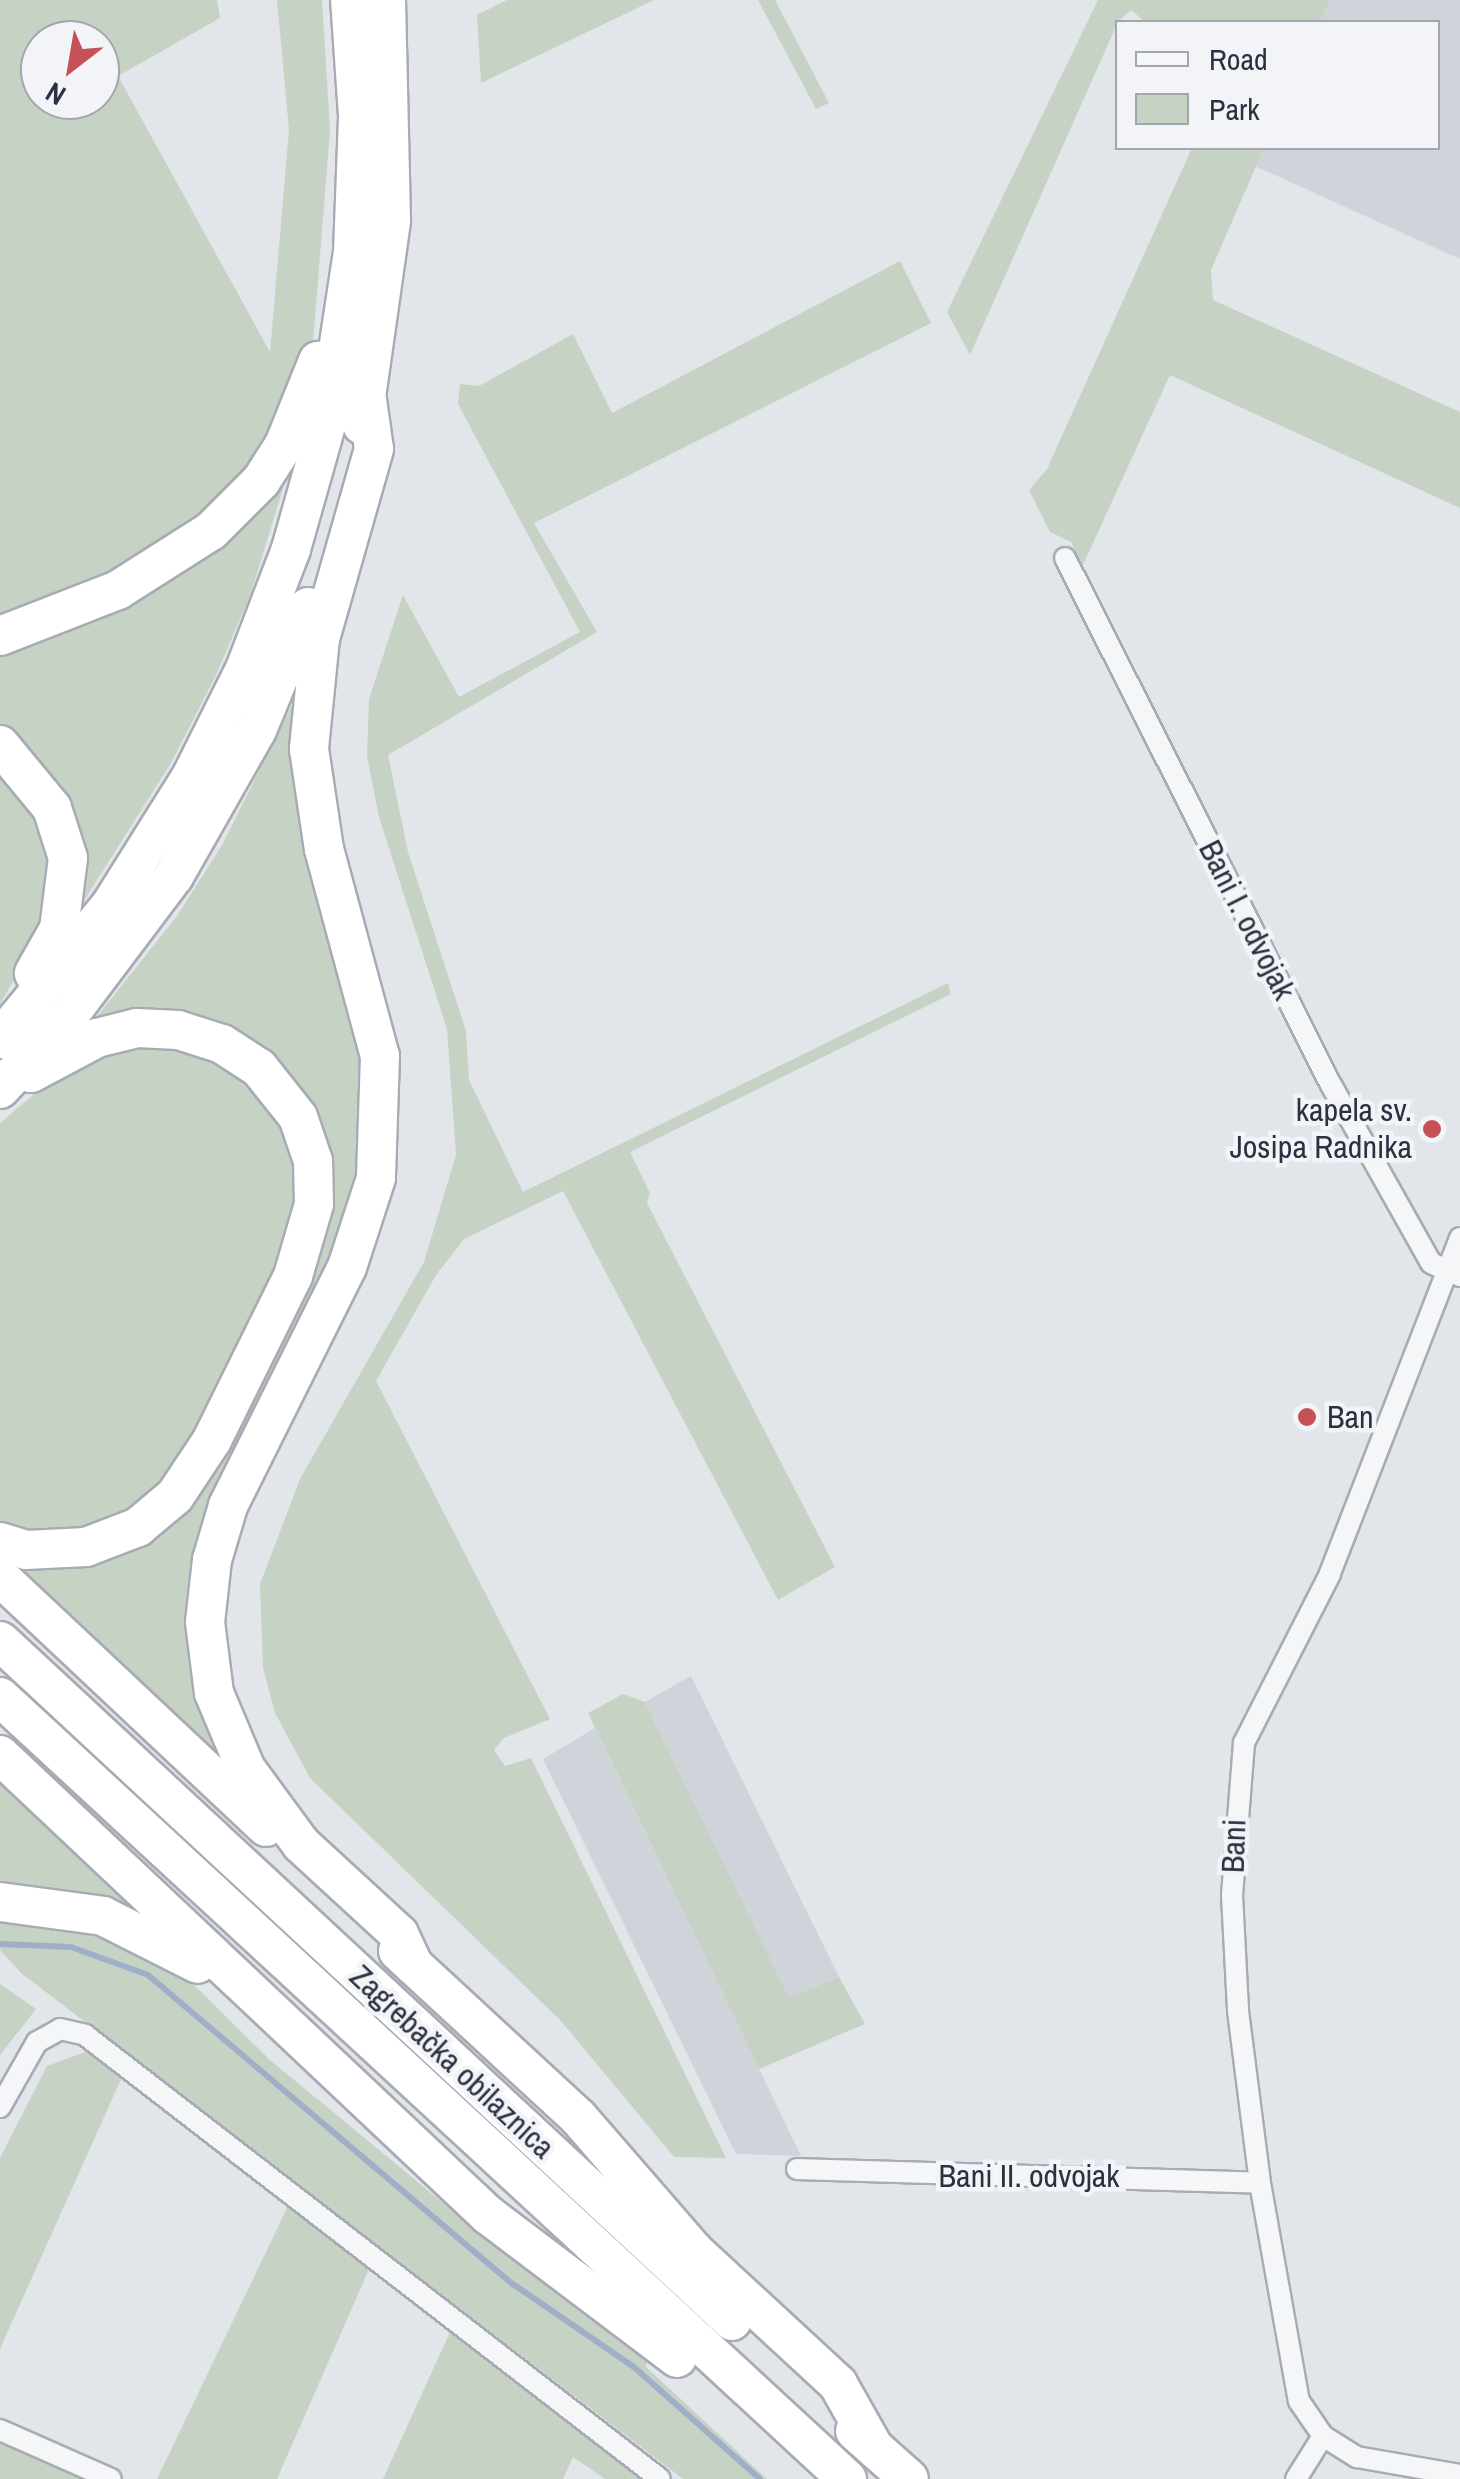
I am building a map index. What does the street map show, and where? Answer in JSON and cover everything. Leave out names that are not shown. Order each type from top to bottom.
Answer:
[{"type":"highway","points":[[0,1039],[110,906],[224,717],[268,616],[326,422],[346,316],[358,174],[350,0]]},
{"type":"highway","points":[[0,1092],[146,918],[240,762],[281,679],[324,564],[367,400],[391,220],[386,0]]},
{"type":"highway","points":[[0,636],[154,572],[211,531],[260,481],[312,384],[341,211],[358,174]]},
{"type":"highway","points":[[367,400],[374,449],[320,638],[310,749],[324,850],[380,1056],[376,1178],[347,1268],[228,1506],[212,1560],[206,1622],[214,1693],[246,1769],[301,1844],[399,1934],[414,1966]]},
{"type":"highway","points":[[0,745],[52,808],[68,858],[59,929],[39,966],[0,1014]]},
{"type":"highway","points":[[0,1092],[64,1052],[114,1032],[158,1028],[200,1036],[242,1054],[286,1098],[308,1141],[315,1183],[299,1264],[212,1440],[175,1496],[138,1527],[86,1547],[26,1550],[0,1542]]},
{"type":"highway","points":[[0,1577],[578,2116],[694,2251],[838,2384],[874,2448]]},
{"type":"highway","name":"Zagrebačka obilaznica","points":[[0,1640],[909,2479]]},
{"type":"highway","name":"Zagrebačka obilaznica","points":[[0,1697],[846,2479]]},
{"type":"highway","points":[[0,1756],[300,2040],[533,2253],[639,2326],[818,2479]]},
{"type":"highway","points":[[0,1902],[66,1906],[137,1930],[198,1964],[300,2040]]},
{"type":"street","name":"Bani I. odvojak","points":[[1064,558],[1330,1083],[1431,1263],[1452,1273]]},
{"type":"street","name":"Bani","points":[[1323,2436],[1299,2400],[1260,2183],[1238,2012],[1232,1895],[1244,1743],[1330,1574],[1452,1273],[1460,1238]]},
{"type":"street","points":[[0,2107],[37,2042],[60,2030],[85,2035],[660,2479]]},
{"type":"street","name":"Bani II. odvojak","points":[[797,2169],[1260,2183]]},
{"type":"street","points":[[0,2430],[111,2479]]},
{"type":"street","points":[[1296,2479],[1323,2436],[1382,2465],[1460,2475]]},
{"type":"shaded area","points":[[1330,0],[1460,0],[1460,259],[1255,166],[1263,150],[1440,150],[1440,20],[1321,20]]},
{"type":"shaded area","points":[[691,1676],[839,1977],[789,1999],[645,1702]]},
{"type":"shaded area","points":[[595,1728],[801,2156],[736,2154],[543,1759]]},
{"type":"green space","points":[[0,0],[217,0],[220,18],[120,75],[120,20],[20,20],[20,120],[120,120],[120,80],[270,352],[289,130],[277,0],[322,0],[330,131],[313,343],[267,452],[161,554],[0,625]]},
{"type":"green space","points":[[507,0],[654,0],[481,83],[477,15]]},
{"type":"green space","points":[[758,0],[775,0],[829,103],[816,109]]},
{"type":"green space","points":[[1098,0],[1330,0],[1321,20],[1143,20],[1131,10],[1115,20],[1115,29],[970,355],[947,312]]},
{"type":"green space","points":[[1191,150],[1263,150],[1211,270],[1213,300],[1460,412],[1460,508],[1170,375],[1082,567],[1071,542],[1050,532],[1029,490],[1047,469]]},
{"type":"green space","points":[[900,261],[931,323],[534,523],[597,632],[388,755],[408,852],[466,1031],[469,1080],[523,1192],[948,983],[951,994],[630,1152],[650,1193],[647,1203],[835,1567],[778,1600],[563,1191],[464,1239],[436,1275],[376,1381],[550,1719],[504,1738],[494,1750],[505,1766],[531,1758],[726,2158],[674,2157],[561,2021],[310,1778],[275,1713],[263,1668],[260,1584],[300,1479],[424,1262],[456,1155],[447,1029],[379,817],[367,756],[369,699],[403,595],[459,697],[580,632],[458,404],[460,384],[479,386],[573,334],[612,413]]},
{"type":"green space","points":[[293,456],[250,596],[216,675],[171,763],[78,910],[0,732],[0,647]]},
{"type":"green space","points":[[297,695],[366,1051],[357,1206],[206,1530],[237,1781],[8,1566],[148,1533],[326,1201],[273,1066],[88,1028],[177,916],[222,845]]},
{"type":"green space","points":[[0,758],[15,772],[53,851],[50,917],[0,1004]]},
{"type":"green space","points":[[164,1040],[234,1062],[280,1111],[303,1171],[295,1240],[176,1474],[136,1513],[79,1536],[0,1529],[0,1123],[80,1055]]},
{"type":"green space","points":[[623,1694],[645,1702],[789,1998],[839,1977],[865,2024],[759,2069],[588,1713]]},
{"type":"green space","points":[[0,1779],[154,1924],[79,1895],[0,1889]]},
{"type":"green space","points":[[0,1916],[101,1931],[149,1953],[195,1986],[270,2060],[488,2240],[647,2359],[646,2367],[767,2479],[683,2479],[21,1973],[0,1950]]},
{"type":"green space","points":[[0,1984],[36,2009],[0,2055]]},
{"type":"green space","points":[[88,2051],[122,2077],[0,2349],[0,2158],[47,2066]]},
{"type":"green space","points":[[289,2204],[370,2267],[277,2479],[157,2479]]},
{"type":"green space","points":[[451,2330],[646,2479],[605,2479],[573,2457],[563,2479],[383,2479]]},
{"type":"green space","points":[[0,2444],[29,2450],[98,2479],[0,2479]]},
{"type":"waterway","points":[[0,1944],[71,1947],[148,1975],[513,2284],[635,2368],[760,2479]]},
{"type":"place","name":"kapela sv. Josipa Radnika","points":[[1432,1129]]},
{"type":"place","name":"Ban","points":[[1307,1417]]}]
